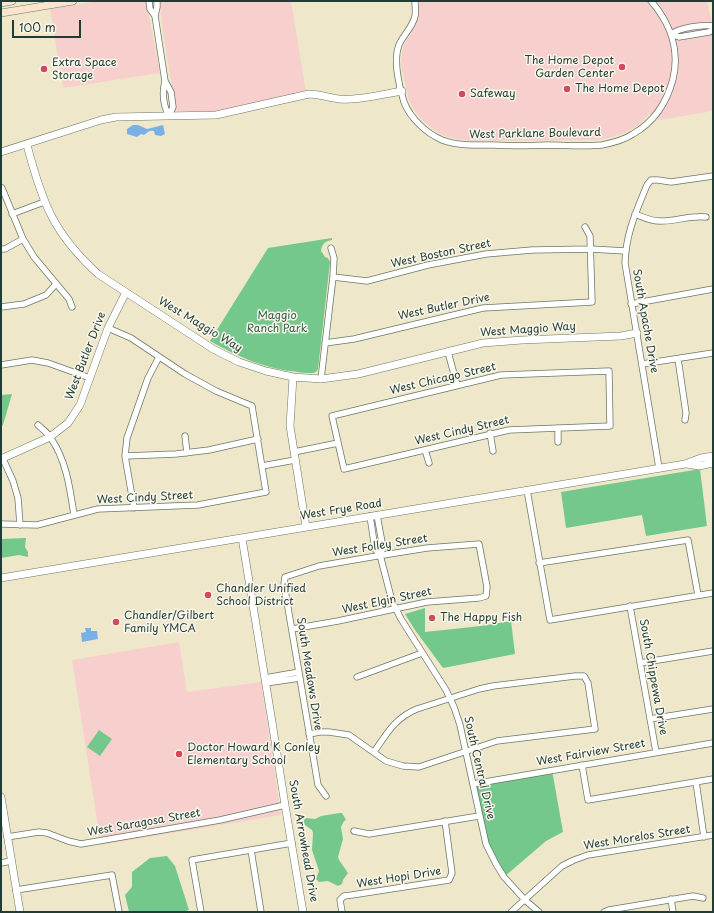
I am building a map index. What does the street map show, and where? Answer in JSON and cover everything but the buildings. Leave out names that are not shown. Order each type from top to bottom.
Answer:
[{"type":"main road","points":[[1,3],[12,1]]},
{"type":"main road","points":[[1,13],[73,1]]},
{"type":"street","points":[[149,1],[150,9],[155,16],[165,81],[163,89],[164,107],[169,116]]},
{"type":"street","points":[[155,16],[158,7],[157,1]]},
{"type":"street","name":"West Parklane Boulevard","points":[[415,1],[415,16],[397,50],[396,64],[404,102],[410,113],[423,128],[440,139],[466,146],[593,145],[612,143],[640,130],[662,107],[670,90],[674,73],[675,51],[672,34],[651,1]]},
{"type":"street","points":[[713,26],[707,25],[677,30],[672,34],[679,37],[713,30]]},
{"type":"street","points":[[1,152],[109,118],[216,115],[309,94],[319,94],[339,99],[350,99],[402,91]]},
{"type":"street","name":"West Maggio Way","points":[[26,145],[44,202],[61,234],[76,253],[98,274],[213,349],[239,362],[293,377],[321,379],[358,374],[483,343],[621,336],[637,333]]},
{"type":"street","name":"South Apache Drive","points":[[659,468],[625,263],[625,251],[631,224],[647,185],[651,180],[671,182],[713,176]]},
{"type":"street","points":[[2,188],[24,239],[34,256],[69,299],[72,307]]},
{"type":"street","points":[[12,214],[44,202]]},
{"type":"street","points":[[635,214],[650,220],[659,221],[695,216],[706,217]]},
{"type":"street","points":[[585,227],[590,236],[591,249]]},
{"type":"street","points":[[1,249],[5,249],[24,239]]},
{"type":"street","points":[[321,379],[333,277],[334,258],[331,248]]},
{"type":"street","name":"West Butler Drive","points":[[325,343],[354,339],[483,308],[592,302],[591,249]]},
{"type":"street","name":"West Boston Street","points":[[333,277],[368,281],[428,265],[486,254],[532,250],[591,249],[625,251]]},
{"type":"street","points":[[1,307],[24,304],[46,295],[56,284]]},
{"type":"street","points":[[632,304],[713,289]]},
{"type":"street","name":"West Butler Drive","points":[[2,459],[50,437],[68,423],[80,405],[108,328],[126,292]]},
{"type":"street","points":[[108,328],[131,338],[185,374],[216,391],[252,406],[262,466],[295,460]]},
{"type":"street","points":[[448,352],[457,385]]},
{"type":"street","points":[[642,364],[713,353]]},
{"type":"street","points":[[134,508],[125,456],[127,438],[148,378],[159,356]]},
{"type":"street","points":[[678,359],[686,413],[685,420]]},
{"type":"street","points":[[1,365],[32,360],[48,363],[90,378]]},
{"type":"street","name":"West Chicago Street","points":[[338,443],[332,416],[500,375],[610,371],[610,426]]},
{"type":"street","points":[[293,377],[290,426],[306,527]]},
{"type":"street","points":[[38,425],[50,437],[62,459],[69,482],[74,515]]},
{"type":"street","name":"West Cindy Street","points":[[338,443],[344,469],[490,433],[509,430],[610,426]]},
{"type":"street","points":[[558,428],[558,442]]},
{"type":"street","points":[[490,433],[494,451]]},
{"type":"street","points":[[185,436],[187,453]]},
{"type":"street","points":[[125,456],[187,453],[209,450],[258,439]]},
{"type":"street","points":[[294,452],[338,443]]},
{"type":"street","points":[[425,450],[429,463]]},
{"type":"street","name":"West Frye Road","points":[[1,578],[685,464],[701,458],[713,456]]},
{"type":"street","points":[[2,459],[13,481],[18,498],[20,525]]},
{"type":"street","name":"West Frye Road","points":[[685,464],[699,466],[713,463]]},
{"type":"street","name":"West Cindy Street","points":[[1,524],[37,525],[98,509],[198,505],[266,492],[262,466]]},
{"type":"street","points":[[527,490],[550,620],[713,593]]},
{"type":"street","name":"South Central Drive","points":[[374,516],[383,548],[380,555],[388,588],[396,608],[451,698],[460,725],[486,844],[504,876],[525,900],[539,912]]},
{"type":"street","name":"South Arrowhead Drive","points":[[242,538],[285,805],[304,912]]},
{"type":"street","points":[[539,563],[688,540],[698,595]]},
{"type":"street","name":"West Folley Street","points":[[285,577],[319,566],[380,555],[427,548],[479,544],[487,587],[486,596]]},
{"type":"street","name":"South Meadows Drive","points":[[285,577],[284,584],[318,785],[326,796]]},
{"type":"street","name":"West Elgin Street","points":[[292,629],[338,622],[427,602],[479,598],[486,596]]},
{"type":"street","name":"South Chippewa Drive","points":[[630,606],[656,752]]},
{"type":"street","points":[[640,663],[713,651]]},
{"type":"street","points":[[358,677],[422,652]]},
{"type":"street","points":[[265,680],[299,675]]},
{"type":"street","points":[[309,734],[324,732],[349,735],[386,761],[403,766],[419,767],[497,741],[595,729],[588,683],[584,676],[493,686],[451,698],[417,709],[400,718],[391,726],[374,752]]},
{"type":"street","points":[[650,719],[713,709]]},
{"type":"street","name":"West Fairview Street","points":[[473,784],[713,743]]},
{"type":"street","points":[[381,766],[386,761]]},
{"type":"street","points":[[582,765],[588,800],[713,779]]},
{"type":"street","points":[[696,782],[704,837]]},
{"type":"street","points":[[1,797],[20,912]]},
{"type":"street","name":"West Saragosa Street","points":[[7,837],[47,832],[68,841],[81,844],[220,820],[285,805]]},
{"type":"street","points":[[354,831],[369,834],[479,816]]},
{"type":"street","name":"West Hopi Drive","points":[[342,912],[340,900],[344,896],[449,880],[452,873],[444,821]]},
{"type":"street","name":"West Morelos Street","points":[[511,912],[562,866],[574,860],[588,855],[713,836]]},
{"type":"street","points":[[201,912],[192,860],[292,843]]},
{"type":"street","points":[[251,850],[261,912]]},
{"type":"street","points":[[1,863],[11,861]]},
{"type":"street","points":[[16,890],[112,875],[119,912]]},
{"type":"street","points":[[608,911],[671,899],[693,896],[703,898]]},
{"type":"street","points":[[671,899],[673,912]]},
{"type":"shaded area","points":[[99,1],[146,1],[160,73],[63,88],[50,9]]},
{"type":"shaded area","points":[[159,1],[291,1],[306,92],[216,111],[177,111],[166,52]]},
{"type":"shaded area","points":[[419,1],[707,1],[713,28],[713,111],[660,120],[649,114],[639,125],[627,132],[597,140],[471,141],[456,139],[439,134],[421,119],[414,110],[409,100],[402,70],[401,62],[403,47],[417,21]]},
{"type":"shaded area","name":"Doctor Howard K Conley Elementary School","points":[[179,642],[187,692],[261,682],[281,815],[101,845],[72,660]]},
{"type":"green space","name":"Maggio Ranch Park","points":[[332,238],[332,240],[324,243],[321,251],[330,262],[318,369],[316,372],[303,373],[263,365],[242,357],[210,341],[268,248]]},
{"type":"green space","points":[[12,394],[3,425],[1,426],[1,395]]},
{"type":"green space","points":[[700,469],[707,526],[646,536],[642,515],[566,528],[561,492]]},
{"type":"green space","points":[[26,538],[25,547],[28,552],[28,557],[19,555],[1,558],[1,539]]},
{"type":"green space","points":[[425,608],[425,632],[511,621],[515,654],[443,668],[405,614]]},
{"type":"green space","points":[[99,730],[112,739],[100,756],[87,747]]},
{"type":"green space","points":[[552,770],[563,832],[546,841],[504,877],[486,844],[473,784]]},
{"type":"green space","points":[[342,813],[346,820],[341,827],[343,839],[338,857],[348,873],[342,884],[338,886],[328,881],[319,882],[316,879],[319,871],[312,850],[313,833],[303,821],[306,818],[315,819],[321,816]]},
{"type":"green space","points":[[167,856],[175,866],[189,910],[182,912],[129,912],[125,895],[132,887],[132,872],[150,858]]},
{"type":"water","points":[[133,125],[138,125],[147,129],[163,125],[165,134],[161,136],[155,135],[154,131],[152,131],[144,135],[141,134],[137,137],[127,134],[127,129]]},
{"type":"water","points":[[85,628],[91,628],[91,631],[97,631],[98,639],[82,642],[81,633],[86,632]]},
{"type":"place","name":"The Home Depot Garden Center","points":[[622,67]]},
{"type":"place","name":"Extra Space Storage","points":[[44,69]]},
{"type":"place","name":"The Home Depot","points":[[567,89]]},
{"type":"place","name":"Safeway","points":[[462,94]]},
{"type":"place","name":"Chandler Unified School District","points":[[208,595]]},
{"type":"place","name":"The Happy Fish","points":[[432,618]]},
{"type":"place","name":"Chandler/Gilbert Family YMCA","points":[[116,622]]},
{"type":"place","name":"Doctor Howard K Conley Elementary School","points":[[179,754]]}]
